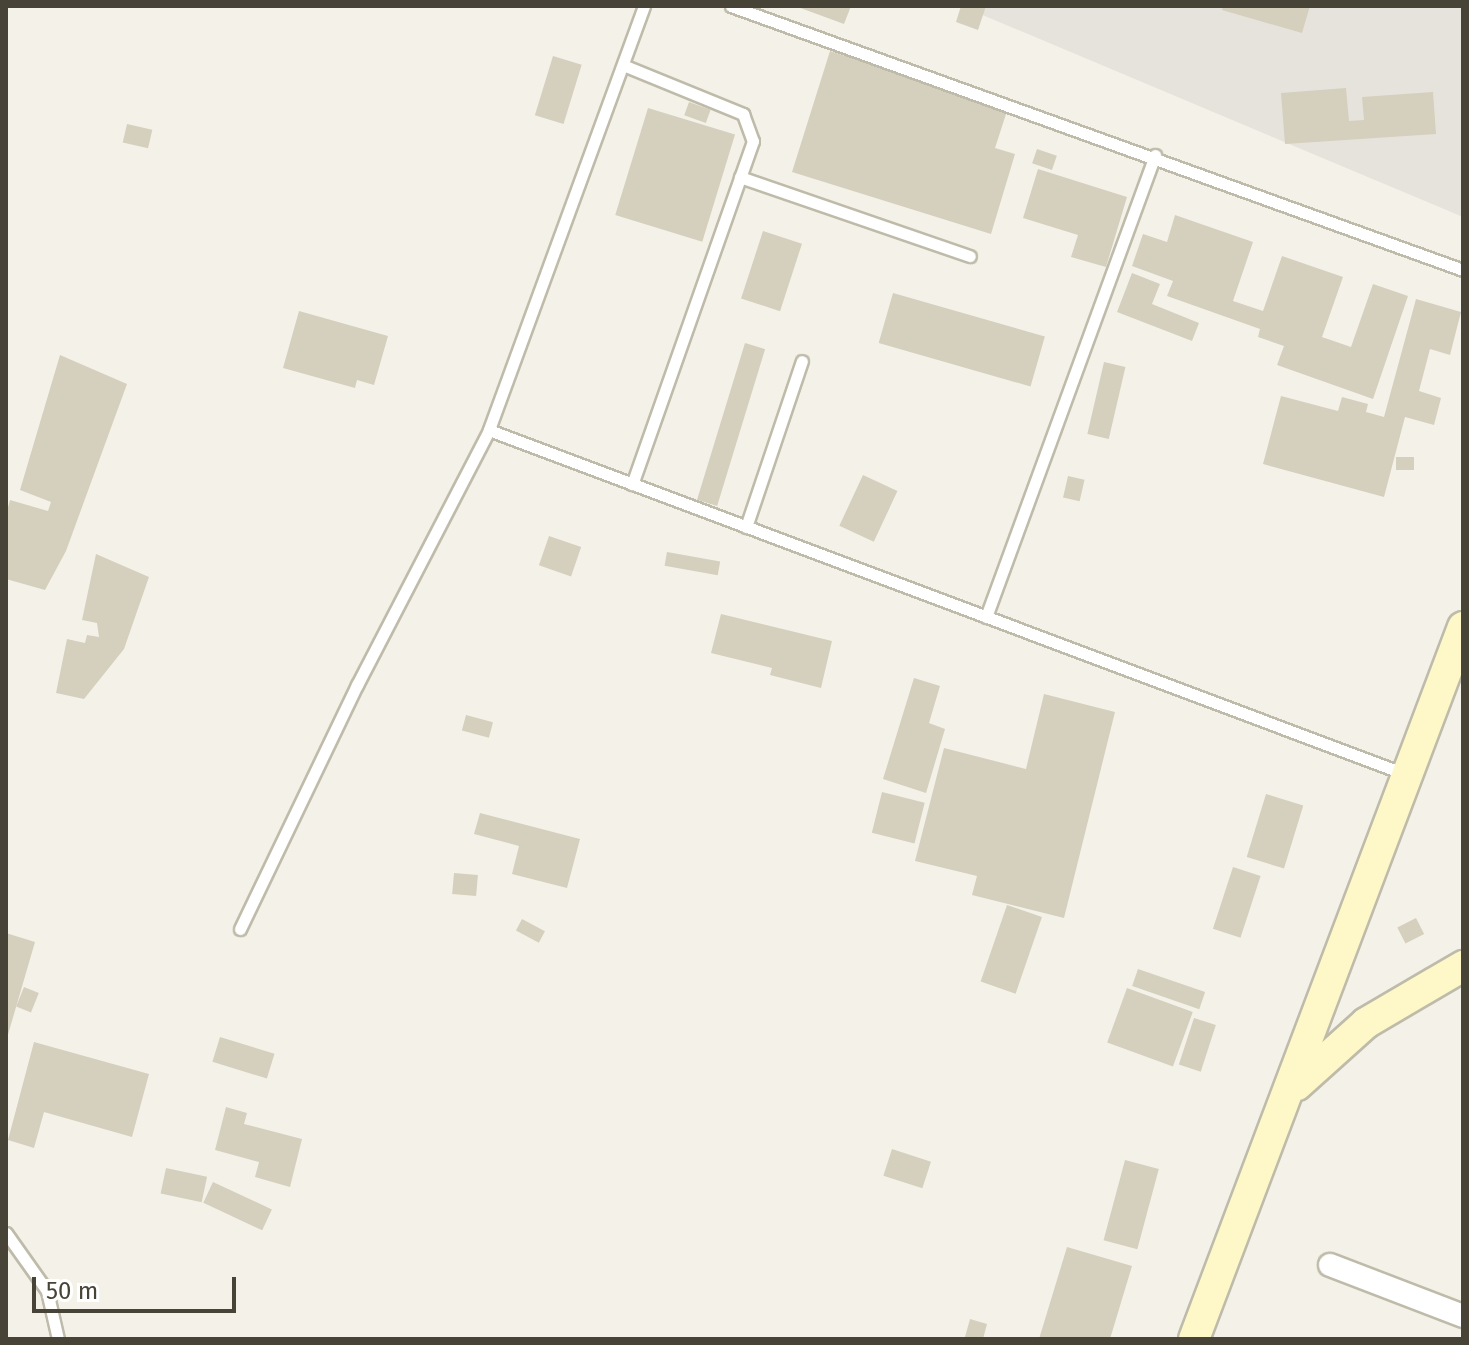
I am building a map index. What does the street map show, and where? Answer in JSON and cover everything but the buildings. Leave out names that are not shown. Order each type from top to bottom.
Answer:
[{"type":"street","points":[[1194,1339],[1463,627]]},
{"type":"street","points":[[1286,1097],[1366,1023],[1463,966]]},
{"type":"street","points":[[1330,1265],[1463,1316]]},
{"type":"lane","points":[[240,929],[357,685],[489,430],[644,6]]},
{"type":"lane","points":[[731,6],[1155,155],[1463,270]]},
{"type":"lane","points":[[623,65],[743,114],[753,141],[632,484]]},
{"type":"lane","points":[[986,617],[1155,155]]},
{"type":"lane","points":[[740,177],[970,256]]},
{"type":"lane","points":[[746,527],[802,361]]},
{"type":"lane","points":[[489,430],[1405,774]]},
{"type":"lane","points":[[6,1233],[47,1291],[58,1339]]},
{"type":"shaded area","points":[[961,6],[1463,6],[1463,217]]}]
